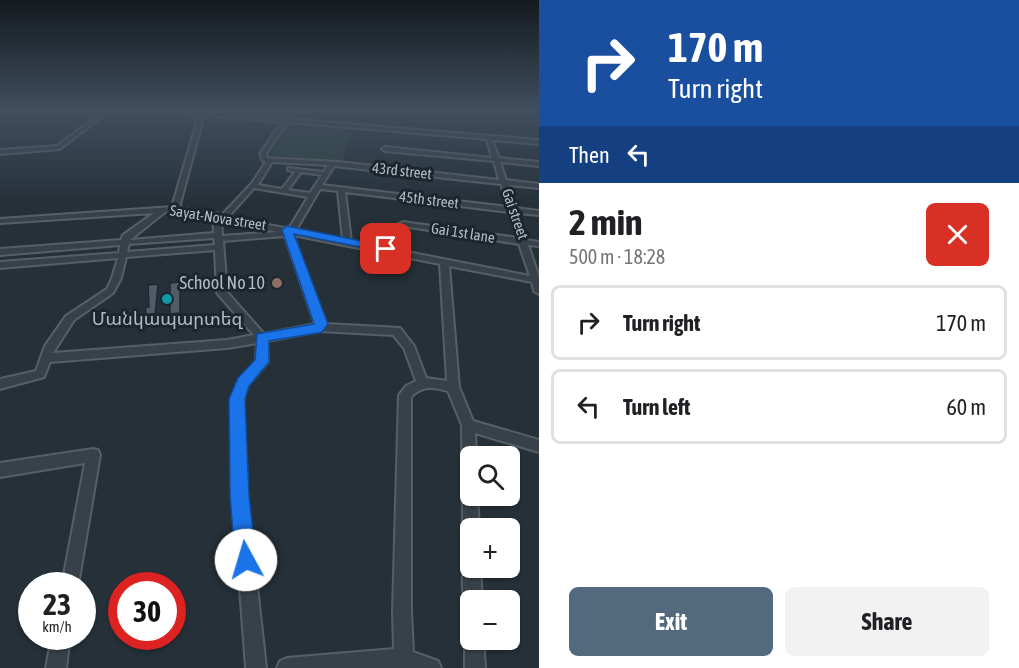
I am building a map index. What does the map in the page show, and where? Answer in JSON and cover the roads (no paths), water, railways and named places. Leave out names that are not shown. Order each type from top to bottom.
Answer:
[{"type":"street","points":[[0,152],[58,148],[66,142]]},
{"type":"street","points":[[0,384],[40,374],[54,340],[69,318],[110,291],[124,255],[126,237],[169,209],[192,142]]},
{"type":"street","points":[[271,142],[263,154],[268,162],[325,174]]},
{"type":"street","name":"Gai street","points":[[490,142],[539,291]]},
{"type":"street","points":[[385,149],[539,164]]},
{"type":"street","points":[[256,668],[240,495],[237,399],[243,383],[262,362],[262,338],[222,293],[219,240],[220,216],[253,184],[268,162]]},
{"type":"street","name":"43rd street","points":[[268,162],[338,164],[539,186]]},
{"type":"street","points":[[0,266],[124,255],[289,231],[320,188],[331,165]]},
{"type":"street","points":[[284,191],[300,170]]},
{"type":"street","points":[[253,184],[313,196]]},
{"type":"street","name":"45th street","points":[[320,188],[539,213]]},
{"type":"street","points":[[341,189],[347,241]]},
{"type":"street","name":"Sayat-Nova street","points":[[0,221],[169,209],[220,216],[537,280]]},
{"type":"street","name":"Gai 1st lane","points":[[403,224],[539,244]]},
{"type":"street","points":[[289,231],[320,327]]},
{"type":"street","points":[[0,252],[125,242],[219,240]]},
{"type":"street","points":[[34,263],[40,249]]},
{"type":"street","points":[[444,261],[453,387],[468,425],[471,518]]},
{"type":"street","points":[[47,358],[227,344],[320,327],[396,331],[409,346],[422,381]]},
{"type":"street","points":[[404,658],[402,600],[405,394],[411,387],[422,381],[453,387]]},
{"type":"street","points":[[468,425],[539,446]]},
{"type":"street","points":[[0,470],[93,454],[72,572]]},
{"type":"street","points":[[56,668],[59,650]]},
{"type":"street","points":[[474,650],[475,668]]},
{"type":"street","points":[[287,668],[404,658],[431,668]]},
{"type":"place","name":"School No 10","points":[[277,283]]},
{"type":"place","name":"Մանկապարտեզ","points":[[167,299]]}]
